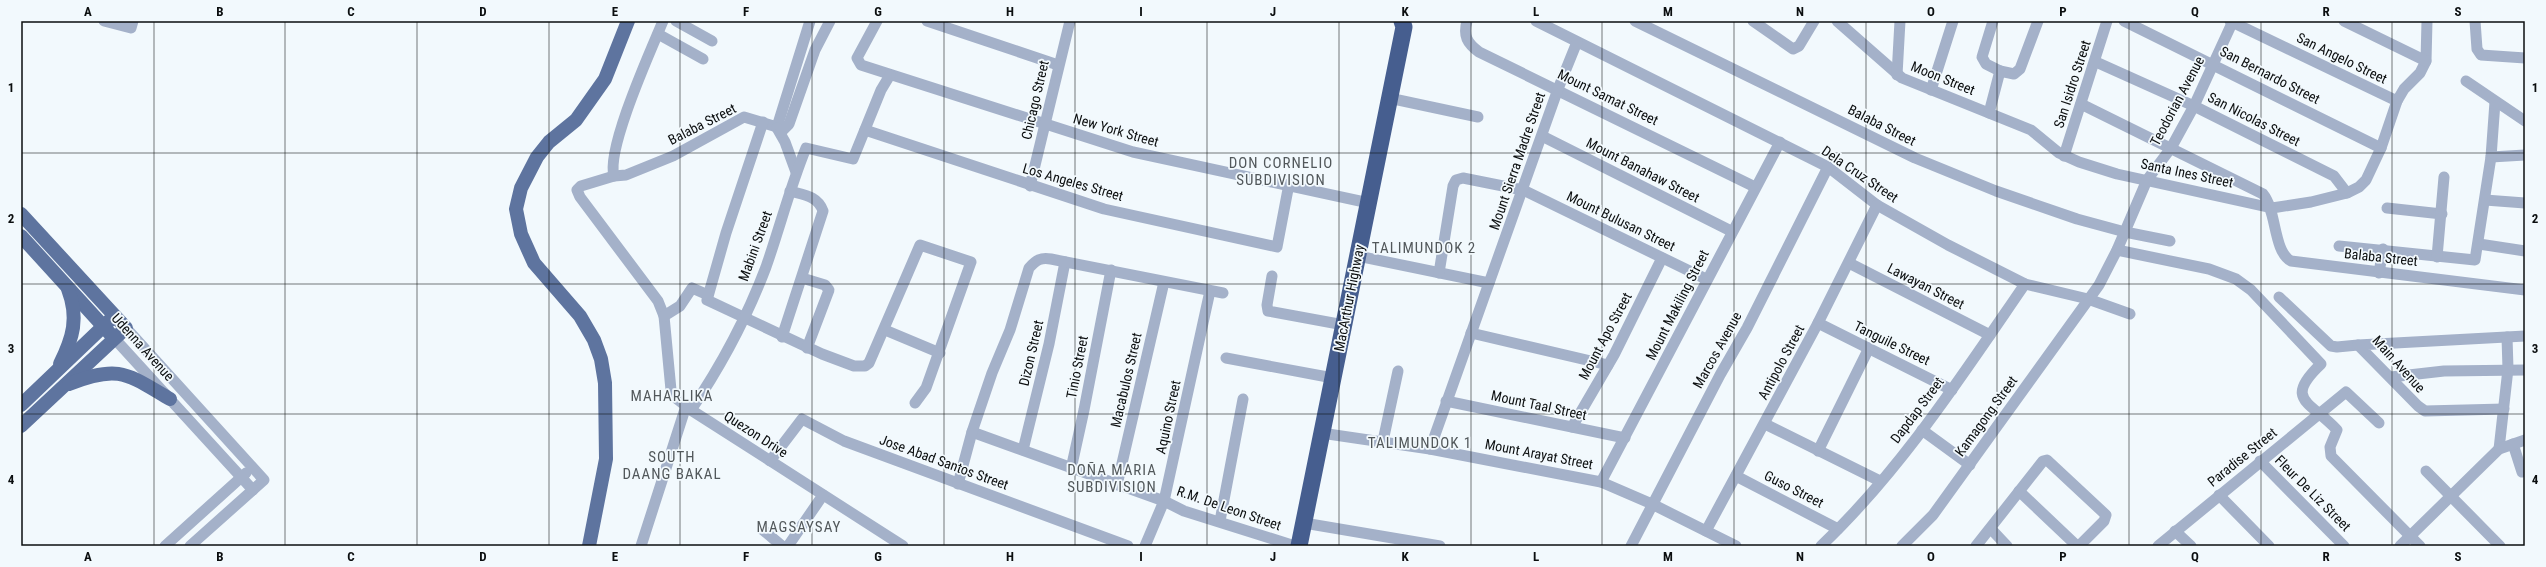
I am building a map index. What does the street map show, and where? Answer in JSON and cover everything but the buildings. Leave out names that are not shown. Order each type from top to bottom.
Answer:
[{"type":"highway","name":"MacArthur Highway","points":[[1299,546],[1405,23]]},
{"type":"main road","points":[[589,546],[606,459],[605,383],[601,359],[594,340],[580,316],[534,263],[521,234],[516,209],[521,188],[537,157],[549,142],[576,120],[597,93],[614,58],[628,21]]},
{"type":"main road","name":"Udenna Avenue","points":[[21,214],[126,328]]},
{"type":"main road","name":"Udenna Avenue","points":[[21,236],[114,338]]},
{"type":"main road","points":[[56,372],[68,348],[74,328],[74,308],[66,284]]},
{"type":"main road","points":[[21,405],[115,316]]},
{"type":"main road","points":[[21,426],[126,328]]},
{"type":"main road","points":[[62,388],[94,375],[115,372],[136,379],[170,399]]},
{"type":"street","points":[[104,21],[132,25]]},
{"type":"street","points":[[614,176],[613,167],[625,118],[648,53],[663,21]]},
{"type":"street","points":[[676,21],[712,41]]},
{"type":"street","points":[[796,172],[779,130],[810,21]]},
{"type":"street","points":[[779,130],[789,124],[815,50],[830,21]]},
{"type":"street","name":"New York Street","points":[[877,21],[857,58],[861,65],[1133,152],[1290,184],[1368,203]]},
{"type":"street","points":[[927,21],[1058,65]]},
{"type":"street","name":"Chicago Street","points":[[1030,186],[1058,65],[1070,21]]},
{"type":"street","name":"Mount Samat Street","points":[[1467,21],[1465,38],[1470,45],[1755,187]]},
{"type":"street","name":"Dela Cruz Street","points":[[1536,21],[1828,167],[1877,205],[1948,245],[2026,284],[2088,299],[2130,314]]},
{"type":"street","name":"Balaba Street","points":[[1635,21],[1776,88],[1915,158],[1996,191],[2077,219],[2125,232],[2170,241]]},
{"type":"street","points":[[1753,21],[1786,46],[1793,49],[1799,46],[1814,21]]},
{"type":"street","name":"Moon Street","points":[[1837,21],[1897,75],[2031,130]]},
{"type":"street","points":[[1897,75],[1900,21]]},
{"type":"street","points":[[1931,90],[1953,21]]},
{"type":"street","points":[[1993,21],[1982,57],[1986,64],[2000,71],[2014,74],[2020,69],[2038,21]]},
{"type":"street","name":"San Isidro Street","points":[[2064,156],[2096,62],[2107,21]]},
{"type":"street","name":"San Bernardo Street","points":[[2124,21],[2214,64],[2381,148]]},
{"type":"street","name":"Teodorian Avenue","points":[[2088,299],[2099,285],[2117,250],[2147,180],[2172,148],[2194,106],[2232,21]]},
{"type":"street","name":"San Angelo Street","points":[[2232,21],[2397,101]]},
{"type":"street","points":[[2344,21],[2426,61]]},
{"type":"street","points":[[2348,193],[2359,187],[2366,180],[2381,148],[2397,101],[2404,90],[2420,73],[2426,61],[2427,21]]},
{"type":"street","points":[[2475,21],[2477,49],[2485,57],[2525,58]]},
{"type":"street","points":[[658,34],[703,59]]},
{"type":"street","name":"Mount Sierra Madre Street","points":[[1430,449],[1558,89],[1577,42]]},
{"type":"street","points":[[2511,58],[2525,68]]},
{"type":"street","name":"San Nicolas Street","points":[[2096,62],[2194,106],[2334,176],[2348,193]]},
{"type":"street","points":[[1990,113],[2000,71]]},
{"type":"street","points":[[865,130],[881,90],[890,75]]},
{"type":"street","points":[[2466,81],[2525,121]]},
{"type":"street","points":[[1389,98],[1478,117]]},
{"type":"street","points":[[2339,246],[2383,249],[2437,257],[2473,260],[2476,258],[2491,156],[2495,102]]},
{"type":"street","points":[[2081,104],[2263,194],[2272,208]]},
{"type":"street","name":"Balaba Street","points":[[581,186],[614,176],[626,175],[673,156],[744,117],[763,122],[779,130]]},
{"type":"street","points":[[763,122],[726,233],[708,295],[708,300],[807,348],[854,366],[865,366],[870,362],[885,330],[920,246],[971,262],[940,353],[926,388],[915,403]]},
{"type":"street","name":"Mabini Street","points":[[641,546],[689,408],[720,366],[744,318],[765,268],[796,172],[807,147],[849,160],[853,159],[865,130]]},
{"type":"street","name":"Los Angeles Street","points":[[865,130],[1030,186],[1104,209],[1277,247],[1290,184]]},
{"type":"street","name":"Santa Ines Street","points":[[2031,130],[2064,156],[2097,169],[2272,208],[2311,202],[2348,193]]},
{"type":"street","name":"Mount Banahaw Street","points":[[1542,136],[1731,231]]},
{"type":"street","name":"Mount Makiling Street","points":[[1601,482],[1731,231],[1780,142]]},
{"type":"street","points":[[2491,156],[2525,155]]},
{"type":"street","name":"Marcos Avenue","points":[[1631,546],[1747,328],[1828,167]]},
{"type":"street","points":[[2437,257],[2442,214],[2444,177]]},
{"type":"street","name":"Mount Bulusan Street","points":[[1439,273],[1453,186],[1456,180],[1462,178],[1523,190],[1706,279]]},
{"type":"street","name":"Quezon Drive","points":[[581,186],[577,190],[580,197],[658,302],[664,316],[671,390],[689,408],[903,546]]},
{"type":"street","points":[[782,337],[823,211],[820,203],[814,198],[790,192]]},
{"type":"street","points":[[2485,200],[2525,203]]},
{"type":"street","name":"Antipolo Street","points":[[1706,531],[1765,424],[1818,323],[1877,205]]},
{"type":"street","name":"Balaba Street","points":[[2272,208],[2279,243],[2286,258],[2300,262],[2379,273],[2525,290]]},
{"type":"street","points":[[2387,208],[2442,214]]},
{"type":"street","points":[[2479,244],[2525,251]]},
{"type":"street","points":[[2379,273],[2383,249]]},
{"type":"street","points":[[2117,250],[2210,269],[2244,284],[2321,364],[2301,388],[2301,394],[2306,402],[2320,412],[2337,430],[2330,447],[2331,456],[2420,546]]},
{"type":"street","points":[[1358,256],[1489,283]]},
{"type":"street","points":[[958,484],[972,432],[992,373],[1010,330],[1029,268],[1034,261],[1043,258],[1052,259],[1223,293]]},
{"type":"street","name":"Mount Apo Street","points":[[1572,427],[1608,364],[1662,258]]},
{"type":"street","name":"Dizon Street","points":[[1023,450],[1049,344],[1065,262]]},
{"type":"street","name":"Lawayan Street","points":[[1849,263],[1990,335]]},
{"type":"street","name":"Tinio Street","points":[[1071,469],[1086,402],[1111,270]]},
{"type":"street","points":[[1272,276],[1267,305],[1268,311],[1344,325]]},
{"type":"street","points":[[802,278],[824,285],[829,290],[807,348]]},
{"type":"street","name":"Macabulos Street","points":[[1117,485],[1164,282]]},
{"type":"street","name":"Dapdap Street","points":[[1821,546],[1880,481],[1922,430],[1952,390],[2026,284]]},
{"type":"street","points":[[664,316],[680,306],[692,288],[708,295]]},
{"type":"street","name":"Aquino Street","points":[[1145,546],[1164,501],[1210,291]]},
{"type":"street","points":[[2279,297],[2331,346],[2337,348],[2358,345]]},
{"type":"street","name":"Kamagong Street","points":[[1902,546],[1933,515],[2088,299]]},
{"type":"street","name":"Tanguile Street","points":[[1818,323],[1952,390]]},
{"type":"street","name":"Udenna Avenue","points":[[114,338],[253,490],[264,480],[126,328]]},
{"type":"street","points":[[885,330],[940,353]]},
{"type":"street","points":[[1471,333],[1608,364]]},
{"type":"street","name":"Main Avenue","points":[[2358,345],[2525,336]]},
{"type":"street","points":[[2499,449],[2508,369],[2507,337]]},
{"type":"street","name":"Main Avenue","points":[[2358,345],[2418,406],[2425,411],[2504,409]]},
{"type":"street","points":[[1818,451],[1869,348]]},
{"type":"street","points":[[1226,358],[1333,378]]},
{"type":"street","points":[[2391,377],[2444,371],[2508,369],[2525,370]]},
{"type":"street","points":[[1384,441],[1398,371]]},
{"type":"street","name":"Paradise Street","points":[[2158,546],[2346,392],[2379,423]]},
{"type":"street","points":[[1220,521],[1243,399]]},
{"type":"street","name":"Mount Taal Street","points":[[1446,401],[1625,438]]},
{"type":"street","name":"Jose Abad Santos Street","points":[[770,461],[802,419],[844,441],[1128,546]]},
{"type":"street","points":[[1765,424],[1880,481]]},
{"type":"street","points":[[1922,430],[1970,465]]},
{"type":"street","name":"R.M. De Leon Street","points":[[972,432],[1071,469],[1164,501],[1184,511],[1296,546]]},
{"type":"street","name":"Mount Arayat Street","points":[[1321,433],[1384,441],[1430,449],[1601,482],[1652,504],[1736,546]]},
{"type":"street","points":[[2400,546],[2499,449],[2525,440]]},
{"type":"street","points":[[2513,444],[2522,472]]},
{"type":"street","points":[[1976,546],[1991,529],[2019,491],[2043,461],[2051,462],[2106,515],[2104,521],[2078,546],[2019,491]]},
{"type":"street","name":"Fleur De Liz Street","points":[[2260,461],[2344,546]]},
{"type":"street","points":[[165,546],[253,467]]},
{"type":"street","points":[[2426,471],[2500,546]]},
{"type":"street","name":"Guso Street","points":[[1736,476],[1838,529]]},
{"type":"street","points":[[190,546],[253,490]]},
{"type":"street","points":[[788,546],[823,495]]},
{"type":"street","points":[[2219,495],[2269,546]]},
{"type":"street","points":[[1304,523],[1440,546]]},
{"type":"street","points":[[1991,529],[2007,546]]},
{"type":"street","points":[[763,530],[782,546]]},
{"type":"street","points":[[2175,531],[2191,546]]},
{"type":"district","name":"DON CORNELIO SUBDIVISION","points":[[1281,172]]},
{"type":"district","name":"TALIMUNDOK 2","points":[[1424,248]]},
{"type":"district","name":"MAHARLIKA","points":[[672,396]]},
{"type":"district","name":"TALIMUNDOK 1","points":[[1420,443]]},
{"type":"district","name":"SOUTH DAANG BAKAL","points":[[672,466]]},
{"type":"district","name":"DOÑA MARIA SUBDIVISION","points":[[1112,478]]},
{"type":"district","name":"MAGSAYSAY","points":[[799,527]]}]
